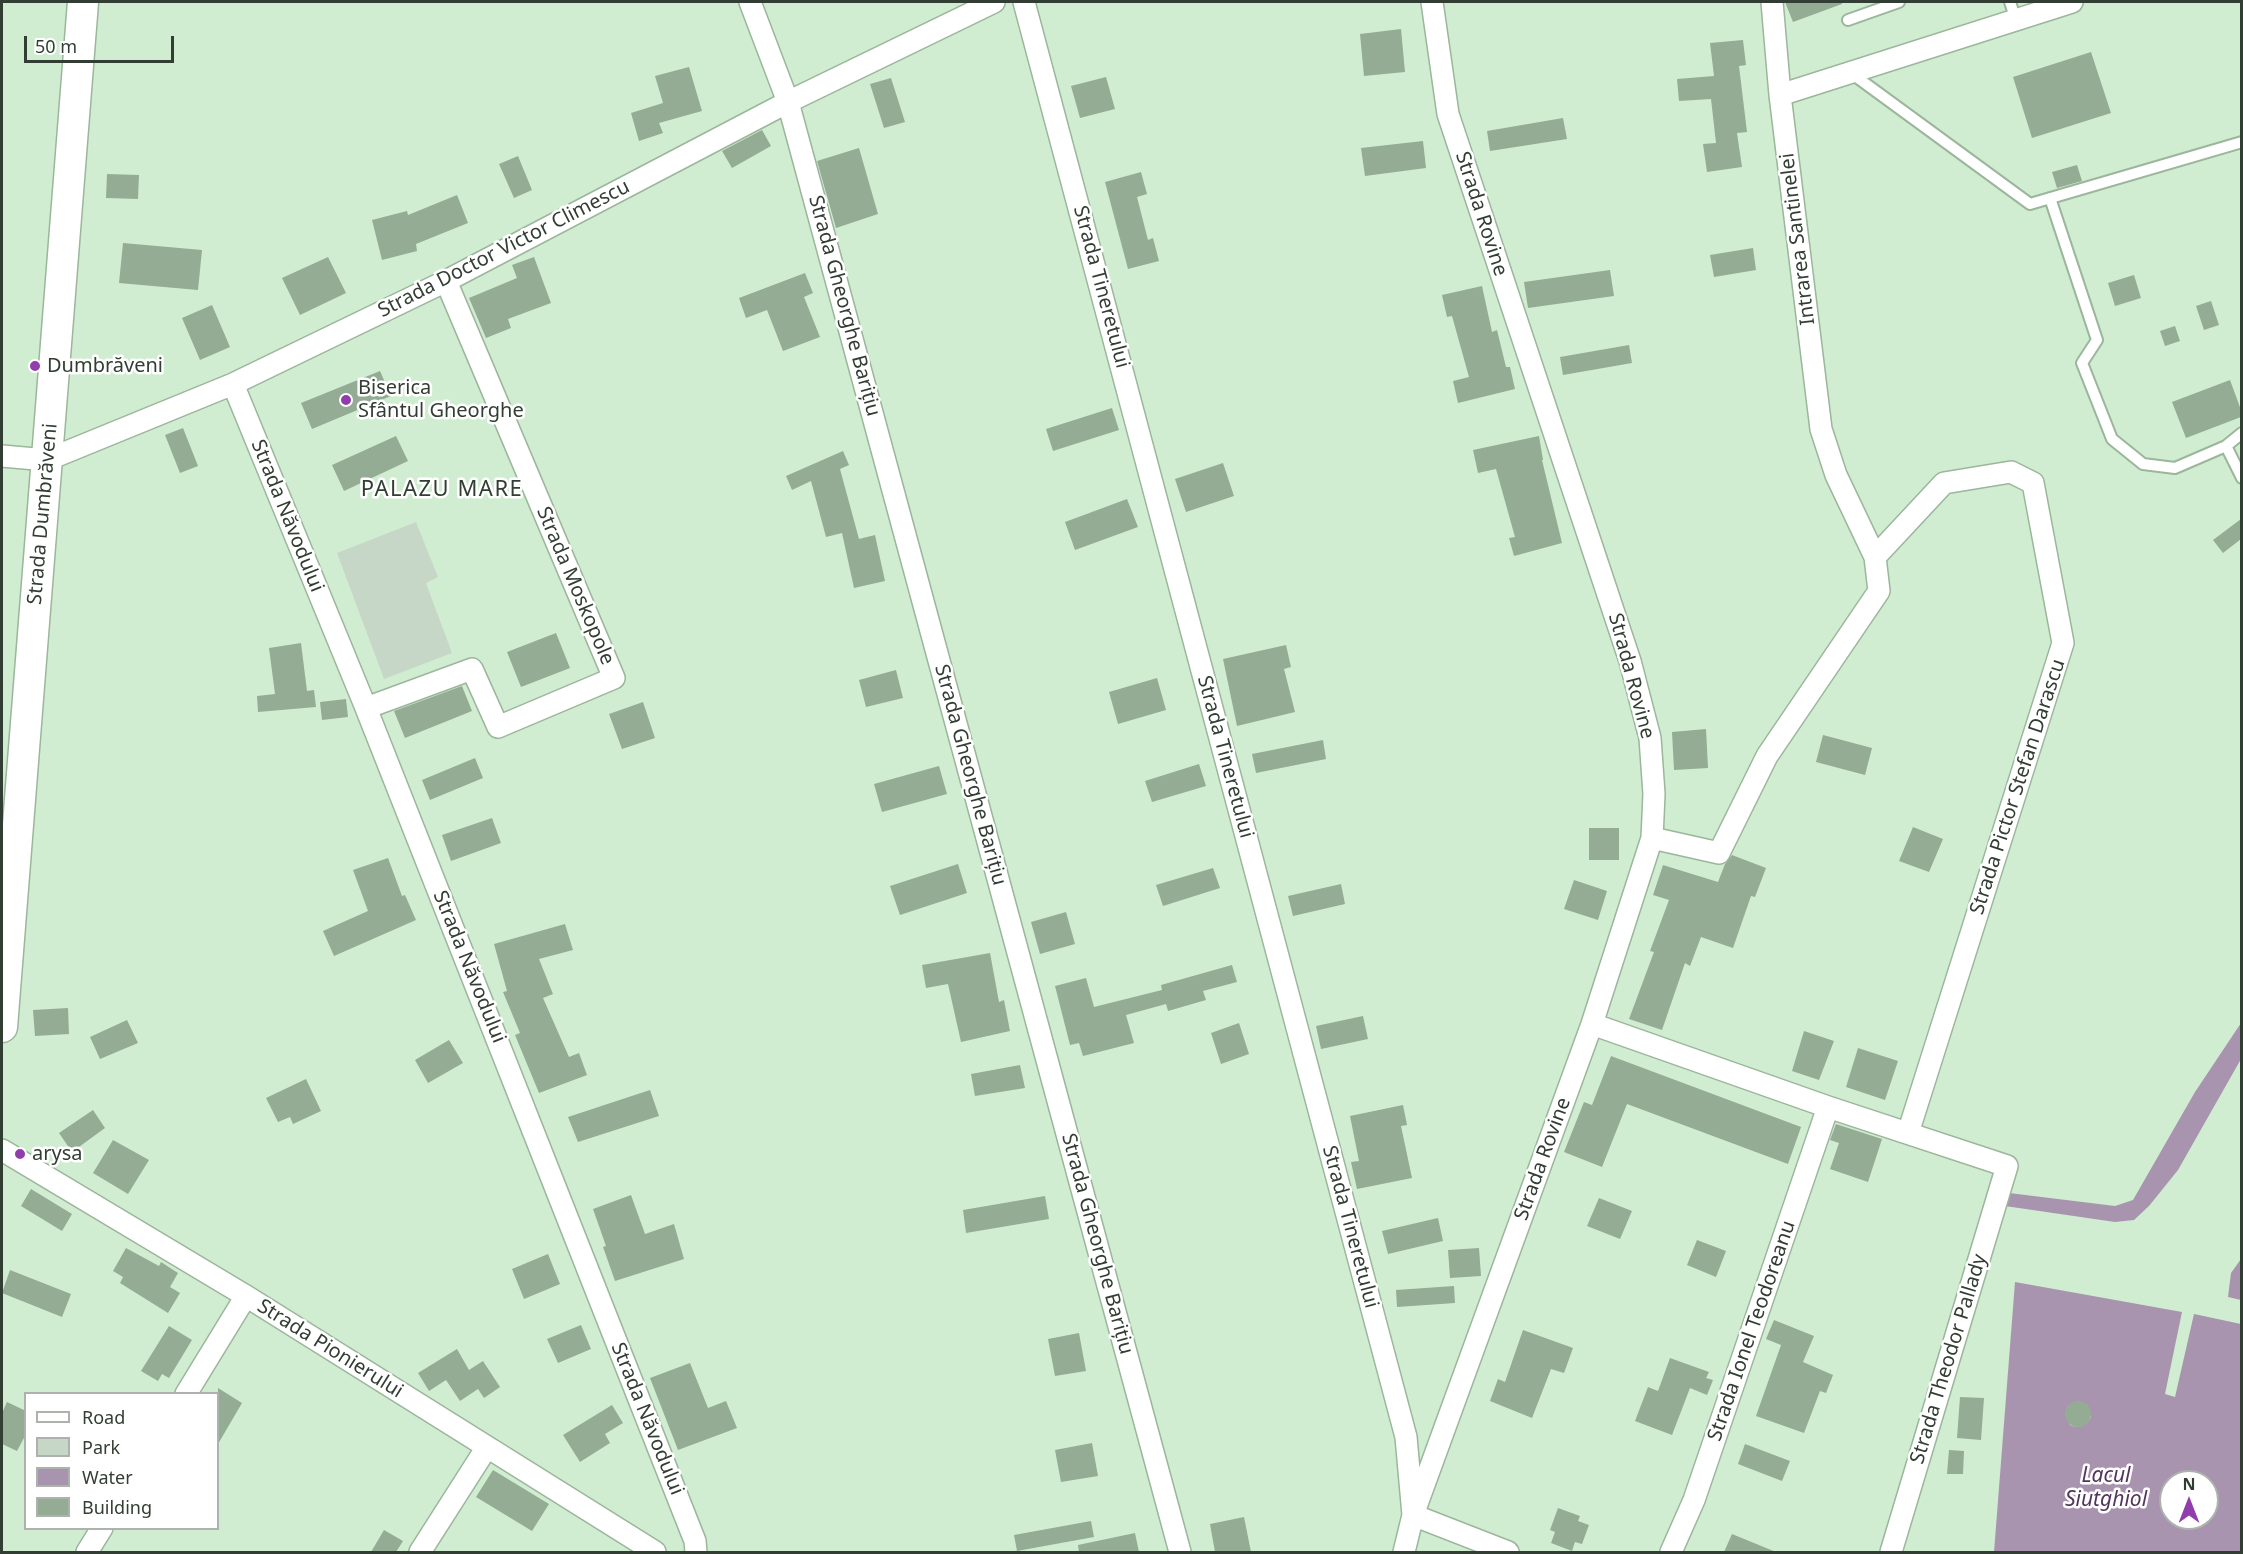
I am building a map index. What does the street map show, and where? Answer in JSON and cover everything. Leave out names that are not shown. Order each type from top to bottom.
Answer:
[{"type":"street","name":"Strada Dumbrăveni","points":[[2,1027],[84,2]]},
{"type":"street","name":"Strada Gheorghe Barițiu","points":[[750,2],[788,102],[1180,1552]]},
{"type":"street","name":"Strada Doctor Victor Climescu","points":[[2,456],[47,460],[233,384],[446,281],[788,102],[994,2]]},
{"type":"street","name":"Strada Tineretului","points":[[1024,2],[1403,1425],[1413,1515]]},
{"type":"street","name":"Strada Rovine","points":[[1404,1552],[1413,1515],[1592,1024],[1652,838],[1654,794],[1650,738],[1630,661],[1448,114],[1432,2]]},
{"type":"street","name":"Intrarea Santinelei","points":[[1652,838],[1719,853],[1767,756],[1879,591],[1875,557],[1836,475],[1821,429],[1780,95],[1772,2]]},
{"type":"street","points":[[1780,95],[1851,72],[2013,10],[2072,2]]},
{"type":"street","name":"Strada Moskopole","points":[[366,708],[472,669],[498,727],[614,678],[446,281]]},
{"type":"street","name":"Strada Năvodului","points":[[233,384],[366,708],[695,1541],[696,1552]]},
{"type":"street","name":"Strada Pictor Stefan Darascu","points":[[1875,557],[1944,483],[2011,472],[2033,483],[2063,643],[1908,1133]]},
{"type":"street","points":[[1592,1024],[1908,1133]]},
{"type":"street","name":"Strada Ionel Teodoreanu","points":[[1671,1552],[1694,1500],[1828,1107]]},
{"type":"street","name":"Strada Theodor Pallady","points":[[1892,1552],[2007,1166],[1908,1133]]},
{"type":"street","name":"Strada Pionierului","points":[[2,1150],[246,1296],[655,1552]]},
{"type":"street","points":[[187,1392],[246,1296]]},
{"type":"street","points":[[420,1552],[486,1447]]},
{"type":"street","points":[[1413,1515],[1508,1552]]},
{"type":"street","points":[[87,1552],[101,1530]]},
{"type":"lane","points":[[1848,20],[1899,2]]},
{"type":"lane","points":[[1851,72],[2030,204],[2241,142]]},
{"type":"lane","points":[[2050,198],[2097,340],[2082,363],[2112,439],[2143,464],[2175,468],[2226,446],[2241,433]]},
{"type":"lane","points":[[2226,446],[2241,478]]},
{"type":"green space","points":[[416,522],[438,577],[426,583],[452,653],[384,679],[337,553]]},
{"type":"water","points":[[2241,1023],[2241,1059],[2178,1170],[2149,1206],[2134,1220],[2115,1222],[2005,1206],[2009,1193],[2115,1206],[2133,1200],[2195,1092]]},
{"type":"water","points":[[2241,1259],[2241,1300],[2228,1297],[2231,1273]]},
{"type":"water","name":"Lacul Siutghiol","points":[[2015,1282],[2182,1312],[2165,1394],[2175,1397],[2194,1314],[2241,1324],[2241,1552],[1994,1552]],"holes":[[[2079,1401],[2087,1405],[2091,1417],[2085,1425],[2080,1427],[2070,1425],[2065,1414],[2068,1406]]]},
{"type":"building","points":[[1785,2],[1842,2],[1842,4],[1793,22]]},
{"type":"building","points":[[1401,29],[1405,72],[1364,76],[1360,34]]},
{"type":"building","points":[[1743,40],[1746,65],[1739,66],[1747,132],[1737,133],[1742,167],[1707,172],[1703,144],[1716,143],[1711,99],[1679,101],[1677,79],[1714,76],[1710,43]]},
{"type":"building","points":[[2091,52],[2111,113],[2032,138],[2013,77]]},
{"type":"building","points":[[689,67],[702,111],[659,123],[663,133],[639,141],[631,113],[663,103],[655,76]]},
{"type":"building","points":[[1106,77],[1115,109],[1080,118],[1071,86]]},
{"type":"building","points":[[891,78],[905,122],[884,128],[870,84]]},
{"type":"building","points":[[1563,118],[1567,139],[1490,151],[1487,131]]},
{"type":"building","points":[[762,130],[771,146],[732,168],[722,151]]},
{"type":"building","points":[[1423,141],[1426,168],[1365,176],[1361,148]]},
{"type":"building","points":[[859,148],[878,214],[836,228],[817,161]]},
{"type":"building","points":[[518,156],[532,190],[514,198],[499,164]]},
{"type":"building","points":[[2077,165],[2082,181],[2057,188],[2052,172]]},
{"type":"building","points":[[1141,172],[1147,194],[1137,197],[1148,240],[1153,238],[1159,261],[1128,269],[1105,182]]},
{"type":"building","points":[[107,174],[139,175],[138,199],[106,198]]},
{"type":"building","points":[[457,195],[468,223],[416,244],[417,251],[382,260],[372,220],[407,211],[408,215]]},
{"type":"building","points":[[123,243],[202,250],[198,290],[119,283]]},
{"type":"building","points":[[1753,248],[1756,270],[1714,277],[1710,255]]},
{"type":"building","points":[[328,257],[346,293],[300,315],[282,278]]},
{"type":"building","points":[[534,257],[551,303],[508,319],[511,328],[486,338],[469,298],[517,278],[512,265]]},
{"type":"building","points":[[1610,270],[1614,296],[1528,308],[1524,282]]},
{"type":"building","points":[[805,273],[813,293],[804,297],[820,337],[783,351],[767,310],[746,318],[739,298]]},
{"type":"building","points":[[2134,275],[2141,298],[2115,306],[2108,283]]},
{"type":"building","points":[[1482,286],[1492,332],[1497,330],[1506,367],[1510,367],[1515,389],[1458,403],[1453,381],[1469,377],[1452,316],[1447,317],[1442,295]]},
{"type":"building","points":[[2211,301],[2219,325],[2204,330],[2196,306]]},
{"type":"building","points":[[212,305],[230,347],[200,360],[182,318]]},
{"type":"building","points":[[2175,326],[2180,341],[2165,346],[2160,331]]},
{"type":"building","points":[[1629,345],[1632,363],[1563,375],[1560,357]]},
{"type":"building","name":"Biserica Sfântul Gheorghe","points":[[380,371],[391,396],[312,429],[301,403]]},
{"type":"building","points":[[2230,380],[2241,410],[2241,417],[2186,438],[2172,402]]},
{"type":"building","points":[[1112,408],[1119,430],[1053,451],[1046,429]]},
{"type":"building","points":[[183,428],[198,466],[180,473],[165,435]]},
{"type":"building","points":[[396,436],[408,461],[344,491],[332,465]]},
{"type":"building","points":[[1539,436],[1542,460],[1562,543],[1514,556],[1509,538],[1515,537],[1496,469],[1478,473],[1473,450]]},
{"type":"building","points":[[843,451],[849,465],[840,469],[859,539],[875,535],[885,581],[854,588],[842,533],[826,537],[811,481],[792,490],[786,476]]},
{"type":"building","points":[[1223,463],[1234,496],[1186,512],[1175,479]]},
{"type":"building","points":[[1127,499],[1138,527],[1075,550],[1065,522]]},
{"type":"building","points":[[2241,519],[2241,539],[2223,553],[2213,540]]},
{"type":"building","points":[[556,633],[570,668],[521,687],[507,652]]},
{"type":"building","points":[[301,643],[307,691],[314,690],[316,707],[258,712],[257,696],[275,694],[269,648]]},
{"type":"building","points":[[1286,645],[1291,667],[1284,669],[1295,712],[1237,726],[1223,659]]},
{"type":"building","points":[[896,670],[903,698],[866,707],[859,680]]},
{"type":"building","points":[[1157,678],[1166,710],[1118,724],[1109,692]]},
{"type":"building","points":[[462,686],[472,711],[405,738],[394,711]]},
{"type":"building","points":[[346,699],[348,717],[322,720],[320,702]]},
{"type":"building","points":[[643,702],[655,738],[622,749],[609,714]]},
{"type":"building","points":[[1706,729],[1708,768],[1674,770],[1672,732]]},
{"type":"building","points":[[1823,735],[1872,748],[1865,775],[1816,762]]},
{"type":"building","points":[[1323,740],[1326,759],[1256,773],[1252,754]]},
{"type":"building","points":[[475,758],[483,778],[430,800],[422,780]]},
{"type":"building","points":[[1199,764],[1206,786],[1152,802],[1145,781]]},
{"type":"building","points":[[939,766],[947,794],[882,812],[874,784]]},
{"type":"building","points":[[492,818],[501,843],[451,861],[442,835]]},
{"type":"building","points":[[1913,827],[1943,839],[1929,872],[1899,861]]},
{"type":"building","points":[[1589,828],[1619,828],[1619,860],[1589,860]]},
{"type":"building","points":[[1732,855],[1766,868],[1755,897],[1751,896],[1733,948],[1701,937],[1690,966],[1685,963],[1662,1030],[1629,1019],[1654,952],[1650,951],[1669,900],[1653,895],[1663,865],[1718,882],[1725,864]]},
{"type":"building","points":[[388,858],[402,896],[405,895],[416,920],[334,956],[323,931],[368,911],[353,870]]},
{"type":"building","points":[[958,864],[967,893],[900,915],[890,886]]},
{"type":"building","points":[[1213,868],[1220,888],[1163,906],[1156,885]]},
{"type":"building","points":[[1574,880],[1607,891],[1598,920],[1564,909]]},
{"type":"building","points":[[1341,884],[1345,904],[1293,916],[1288,896]]},
{"type":"building","points":[[1066,912],[1075,944],[1040,954],[1031,922]]},
{"type":"building","points":[[565,924],[573,950],[539,959],[553,994],[543,998],[569,1057],[579,1053],[587,1075],[539,1093],[515,1035],[520,1033],[503,992],[507,991],[494,944]]},
{"type":"building","points":[[990,953],[999,1002],[1004,1000],[1010,1031],[961,1042],[948,984],[926,988],[922,965]]},
{"type":"building","points":[[1232,965],[1237,982],[1203,991],[1206,1000],[1168,1011],[1166,1004],[1126,1015],[1134,1043],[1083,1056],[1079,1043],[1070,1045],[1055,986],[1086,978],[1094,1007],[1162,990],[1161,985]]},
{"type":"building","points":[[68,1008],[69,1034],[35,1036],[33,1010]]},
{"type":"building","points":[[1363,1016],[1368,1039],[1321,1049],[1316,1026]]},
{"type":"building","points":[[127,1020],[138,1043],[100,1059],[90,1037]]},
{"type":"building","points":[[1239,1023],[1249,1054],[1221,1064],[1211,1033]]},
{"type":"building","points":[[1804,1031],[1834,1041],[1819,1080],[1792,1071]]},
{"type":"building","points":[[449,1040],[463,1063],[428,1083],[415,1060]]},
{"type":"building","points":[[1858,1048],[1898,1061],[1885,1100],[1846,1087]]},
{"type":"building","points":[[1611,1056],[1801,1127],[1788,1164],[1627,1104],[1602,1167],[1564,1152],[1584,1102],[1592,1105]]},
{"type":"building","points":[[1020,1065],[1025,1088],[975,1096],[971,1074]]},
{"type":"building","points":[[306,1079],[321,1111],[293,1124],[290,1117],[278,1122],[266,1098]]},
{"type":"building","points":[[650,1090],[659,1116],[578,1142],[568,1117]]},
{"type":"building","points":[[1403,1105],[1407,1125],[1401,1126],[1412,1178],[1357,1189],[1351,1162],[1359,1161],[1350,1116]]},
{"type":"building","points":[[93,1110],[105,1128],[72,1152],[59,1133]]},
{"type":"building","points":[[1836,1124],[1882,1139],[1868,1182],[1830,1169],[1839,1143],[1830,1140]]},
{"type":"building","points":[[113,1140],[149,1160],[128,1194],[93,1173]]},
{"type":"building","points":[[31,1189],[72,1214],[62,1231],[21,1206]]},
{"type":"building","points":[[631,1195],[645,1234],[674,1224],[684,1259],[615,1281],[593,1209]]},
{"type":"building","points":[[1045,1196],[1049,1219],[966,1233],[963,1210]]},
{"type":"building","points":[[1599,1198],[1632,1211],[1620,1239],[1587,1226]]},
{"type":"building","points":[[1438,1218],[1443,1241],[1388,1254],[1382,1231]]},
{"type":"building","points":[[1697,1240],[1726,1251],[1716,1277],[1687,1265]]},
{"type":"building","points":[[126,1248],[159,1266],[161,1262],[178,1273],[170,1287],[180,1293],[168,1313],[120,1283],[123,1277],[113,1271]]},
{"type":"building","points":[[1479,1248],[1481,1276],[1450,1278],[1448,1250]]},
{"type":"building","points":[[548,1254],[560,1284],[524,1299],[512,1269]]},
{"type":"building","points":[[10,1270],[71,1294],[62,1317],[2,1293]]},
{"type":"building","points":[[1454,1286],[1455,1303],[1397,1307],[1396,1290]]},
{"type":"building","points":[[1774,1320],[1814,1336],[1803,1362],[1833,1375],[1826,1393],[1820,1391],[1804,1433],[1756,1416],[1781,1345],[1766,1339]]},
{"type":"building","points":[[581,1325],[591,1349],[558,1363],[547,1339]]},
{"type":"building","points":[[169,1326],[192,1340],[169,1378],[162,1374],[158,1381],[141,1371]]},
{"type":"building","points":[[1523,1330],[1573,1348],[1564,1373],[1551,1369],[1532,1418],[1490,1401],[1498,1379],[1505,1382]]},
{"type":"building","points":[[1079,1333],[1086,1371],[1055,1376],[1048,1339]]},
{"type":"building","points":[[457,1349],[469,1370],[483,1361],[500,1387],[484,1398],[478,1389],[460,1401],[446,1380],[429,1391],[418,1373]]},
{"type":"building","points":[[1670,1358],[1709,1372],[1706,1378],[1713,1380],[1707,1395],[1690,1388],[1672,1435],[1635,1421],[1648,1387],[1658,1391]]},
{"type":"building","points":[[690,1363],[708,1408],[726,1401],[737,1428],[678,1450],[650,1378]]},
{"type":"building","points":[[218,1388],[242,1403],[219,1442],[219,1392]]},
{"type":"building","points":[[1960,1397],[1984,1398],[1981,1440],[1957,1438]]},
{"type":"building","points":[[2078,1401],[2087,1405],[2091,1414],[2087,1423],[2078,1427],[2069,1423],[2065,1414],[2069,1405]]},
{"type":"building","points":[[7,1402],[24,1410],[24,1438],[17,1451],[2,1444],[2,1413]]},
{"type":"building","points":[[612,1405],[623,1423],[605,1434],[610,1443],[580,1462],[563,1435]]},
{"type":"building","points":[[1092,1443],[1098,1476],[1061,1482],[1055,1450]]},
{"type":"building","points":[[1745,1444],[1790,1461],[1782,1481],[1738,1464]]},
{"type":"building","points":[[1949,1450],[1964,1451],[1963,1474],[1947,1474]]},
{"type":"building","points":[[493,1470],[549,1504],[532,1531],[476,1497]]},
{"type":"building","points":[[1558,1508],[1580,1516],[1578,1521],[1589,1525],[1582,1544],[1575,1542],[1572,1551],[1551,1543],[1555,1532],[1550,1530]]},
{"type":"building","points":[[1244,1517],[1251,1552],[1215,1552],[1210,1524]]},
{"type":"building","points":[[1091,1521],[1094,1537],[1017,1551],[1014,1535]]},
{"type":"building","points":[[384,1530],[403,1541],[396,1552],[371,1552]]},
{"type":"building","points":[[1135,1533],[1139,1552],[1079,1552],[1078,1545]]},
{"type":"building","points":[[1732,1534],[1776,1552],[1724,1552]]},
{"type":"place","name":"Dumbrăveni","points":[[35,366]]},
{"type":"place","name":"Biserica Sfântul Gheorghe","points":[[346,400]]},
{"type":"place","name":"arysa","points":[[20,1154]]},
{"type":"district","name":"PALAZU MARE","points":[[442,490]]}]
